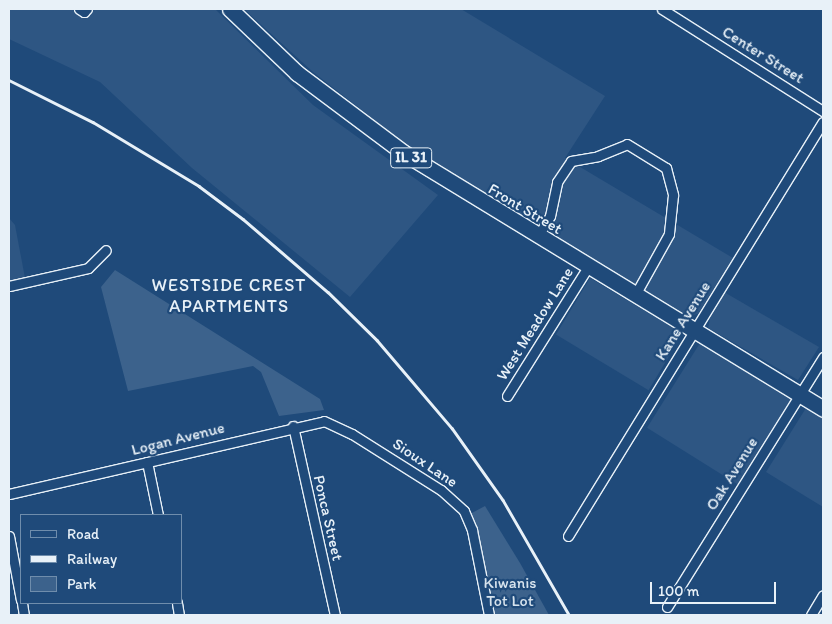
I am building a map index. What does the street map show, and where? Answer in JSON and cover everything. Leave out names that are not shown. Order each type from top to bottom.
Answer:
[{"type":"main road","name":"Front Street","points":[[230,9],[296,73],[359,121],[465,193],[823,409]]},
{"type":"street","points":[[79,9],[84,12],[87,9]]},
{"type":"street","name":"Center Street","points":[[662,9],[823,111]]},
{"type":"street","name":"Kane Avenue","points":[[568,536],[823,122]]},
{"type":"street","points":[[538,236],[550,216],[557,182],[571,161],[598,156],[627,144],[666,168],[673,195],[669,234],[635,295]]},
{"type":"street","points":[[9,286],[88,268],[106,250]]},
{"type":"street","name":"West Meadow Lane","points":[[507,396],[588,267]]},
{"type":"street","name":"Oak Avenue","points":[[667,607],[823,357]]},
{"type":"street","name":"Logan Avenue","points":[[9,494],[293,426],[324,421],[352,434]]},
{"type":"street","name":"Ponca Street","points":[[293,426],[334,615]]},
{"type":"street","name":"Sioux Lane","points":[[352,434],[441,490],[464,511],[472,530],[490,615]]},
{"type":"street","points":[[147,462],[158,514]]},
{"type":"street","points":[[9,536],[20,591]]},
{"type":"street","points":[[811,615],[823,596]]},
{"type":"shaded area","points":[[9,9],[215,9],[313,105],[438,195],[350,297],[192,168],[100,82],[9,39]]},
{"type":"shaded area","points":[[244,9],[461,9],[605,96],[565,158],[733,258],[698,314],[688,316],[408,146],[313,72]]},
{"type":"shaded area","points":[[9,218],[15,225],[25,278],[9,281]]},
{"type":"shaded area","points":[[590,278],[683,334],[649,390],[556,335]]},
{"type":"shaded area","points":[[724,292],[819,347],[798,380],[708,328],[711,314]]},
{"type":"shaded area","points":[[700,343],[791,400],[738,485],[647,428]]},
{"type":"shaded area","points":[[806,408],[823,419],[823,507],[766,472]]},
{"type":"green space","points":[[115,270],[320,399],[324,410],[279,416],[261,372],[253,366],[128,391],[101,287]]},
{"type":"green space","name":"Kiwanis Tot Lot","points":[[485,506],[549,615],[493,615],[470,514]]},
{"type":"railway","points":[[9,80],[93,122],[199,186],[243,219],[328,292],[377,340],[452,428],[503,500],[569,615]]},
{"type":"district","name":"WESTSIDE CREST APARTMENTS","points":[[229,296]]}]
